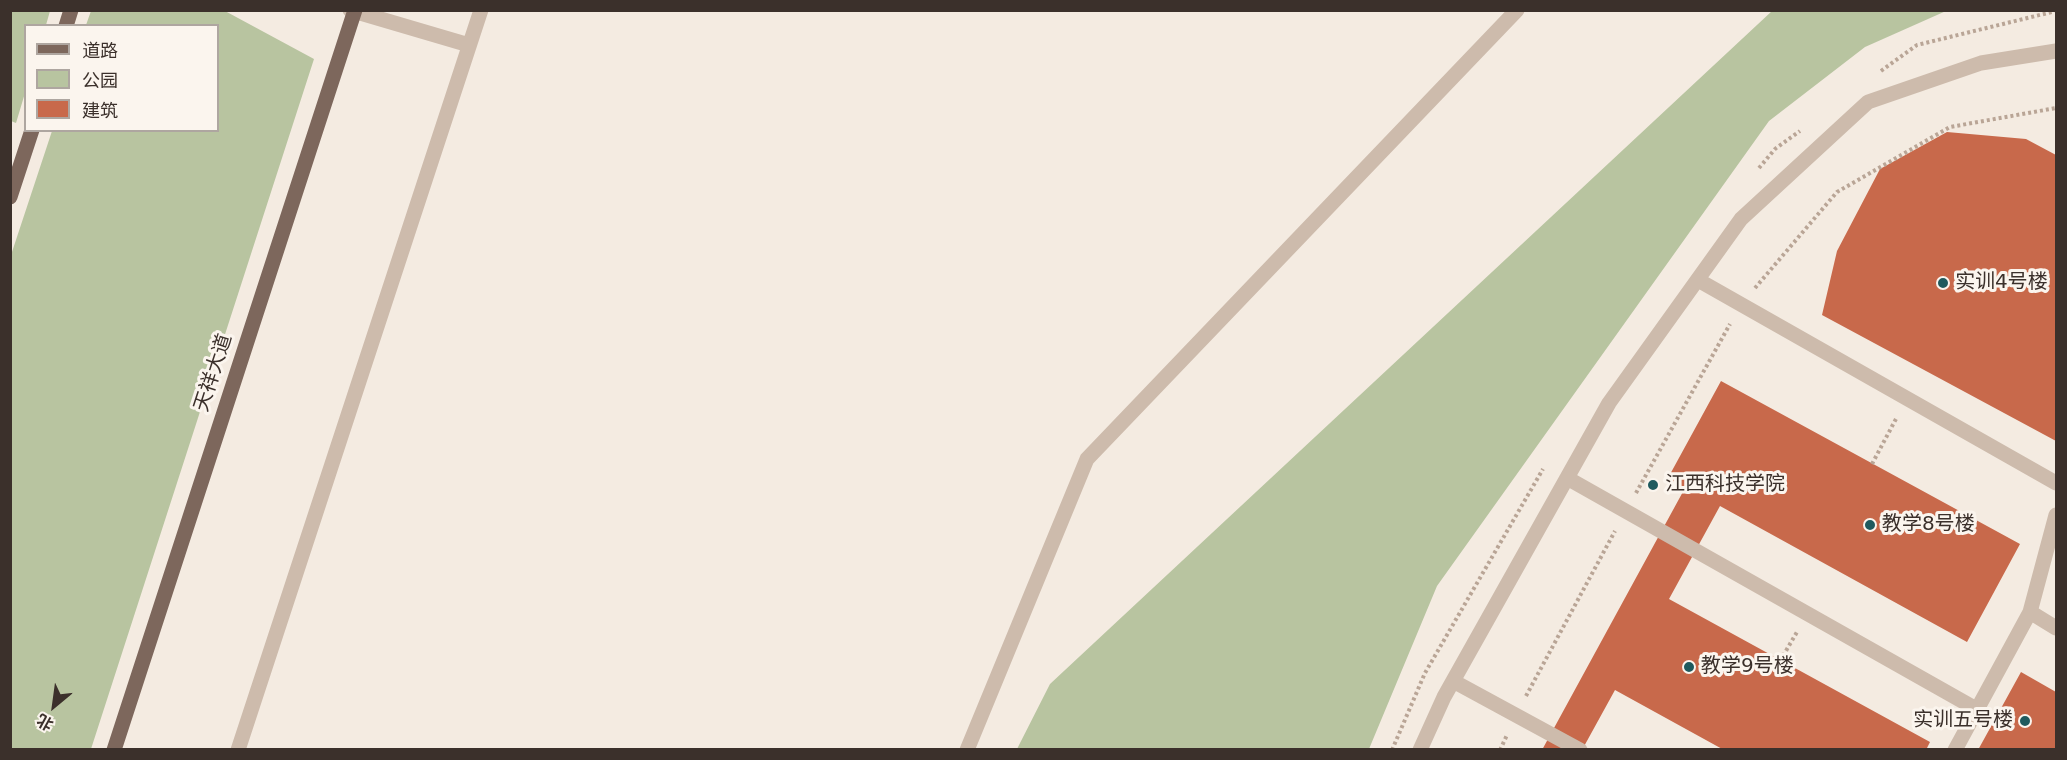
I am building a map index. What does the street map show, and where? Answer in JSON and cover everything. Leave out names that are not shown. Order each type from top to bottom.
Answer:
[{"type":"main road","name":"天祥大道","points":[[114,750],[353,11]]},
{"type":"main road","points":[[10,197],[31,132]]},
{"type":"street","points":[[238,750],[481,10]]},
{"type":"street","points":[[967,750],[1087,459],[1517,10]]},
{"type":"street","points":[[353,11],[469,45]]},
{"type":"street","points":[[1420,750],[1453,681],[1609,403],[1741,219],[1868,102],[1982,63],[2056,51]]},
{"type":"street","points":[[1698,280],[2056,483]]},
{"type":"street","points":[[1567,478],[1978,710]]},
{"type":"street","points":[[1955,750],[2030,612],[2056,515]]},
{"type":"street","points":[[2030,612],[2056,628]]},
{"type":"street","points":[[1453,681],[1580,750]]},
{"type":"path","points":[[1500,750],[1516,715],[1741,304],[1837,192],[1950,127],[2056,108]]},
{"type":"path","points":[[1872,464],[1907,398]]},
{"type":"path","points":[[1780,661],[1808,613]]},
{"type":"green space","points":[[10,11],[50,11],[46,24],[24,24],[24,96],[16,123],[11,121]]},
{"type":"green space","points":[[91,11],[225,11],[314,59],[91,749],[11,749],[11,255],[52,132],[219,132],[219,24],[86,24]]},
{"type":"green space","points":[[1772,11],[1946,11],[1865,47],[1769,121],[1437,586],[1369,749],[1017,749],[1050,684]]},
{"type":"building","name":"实训4号楼","points":[[1947,132],[2026,139],[2056,155],[2056,441],[1822,315],[1837,251],[1880,169]]},
{"type":"building","points":[[1721,381],[2020,544],[1967,642],[1720,506],[1669,599],[1930,742],[1926,750],[1724,750],[1615,690],[1582,750],[1542,750],[1685,488],[1668,478]]},
{"type":"building","name":"实训五号楼","points":[[2021,672],[2056,692],[2056,750],[1978,750]]},
{"type":"place","name":"实训4号楼","points":[[1943,283]]},
{"type":"place","name":"江西科技学院","points":[[1653,485]]},
{"type":"place","name":"教学8号楼","points":[[1870,525]]},
{"type":"place","name":"教学9号楼","points":[[1689,667]]},
{"type":"place","name":"实训五号楼","points":[[2025,721]]}]
